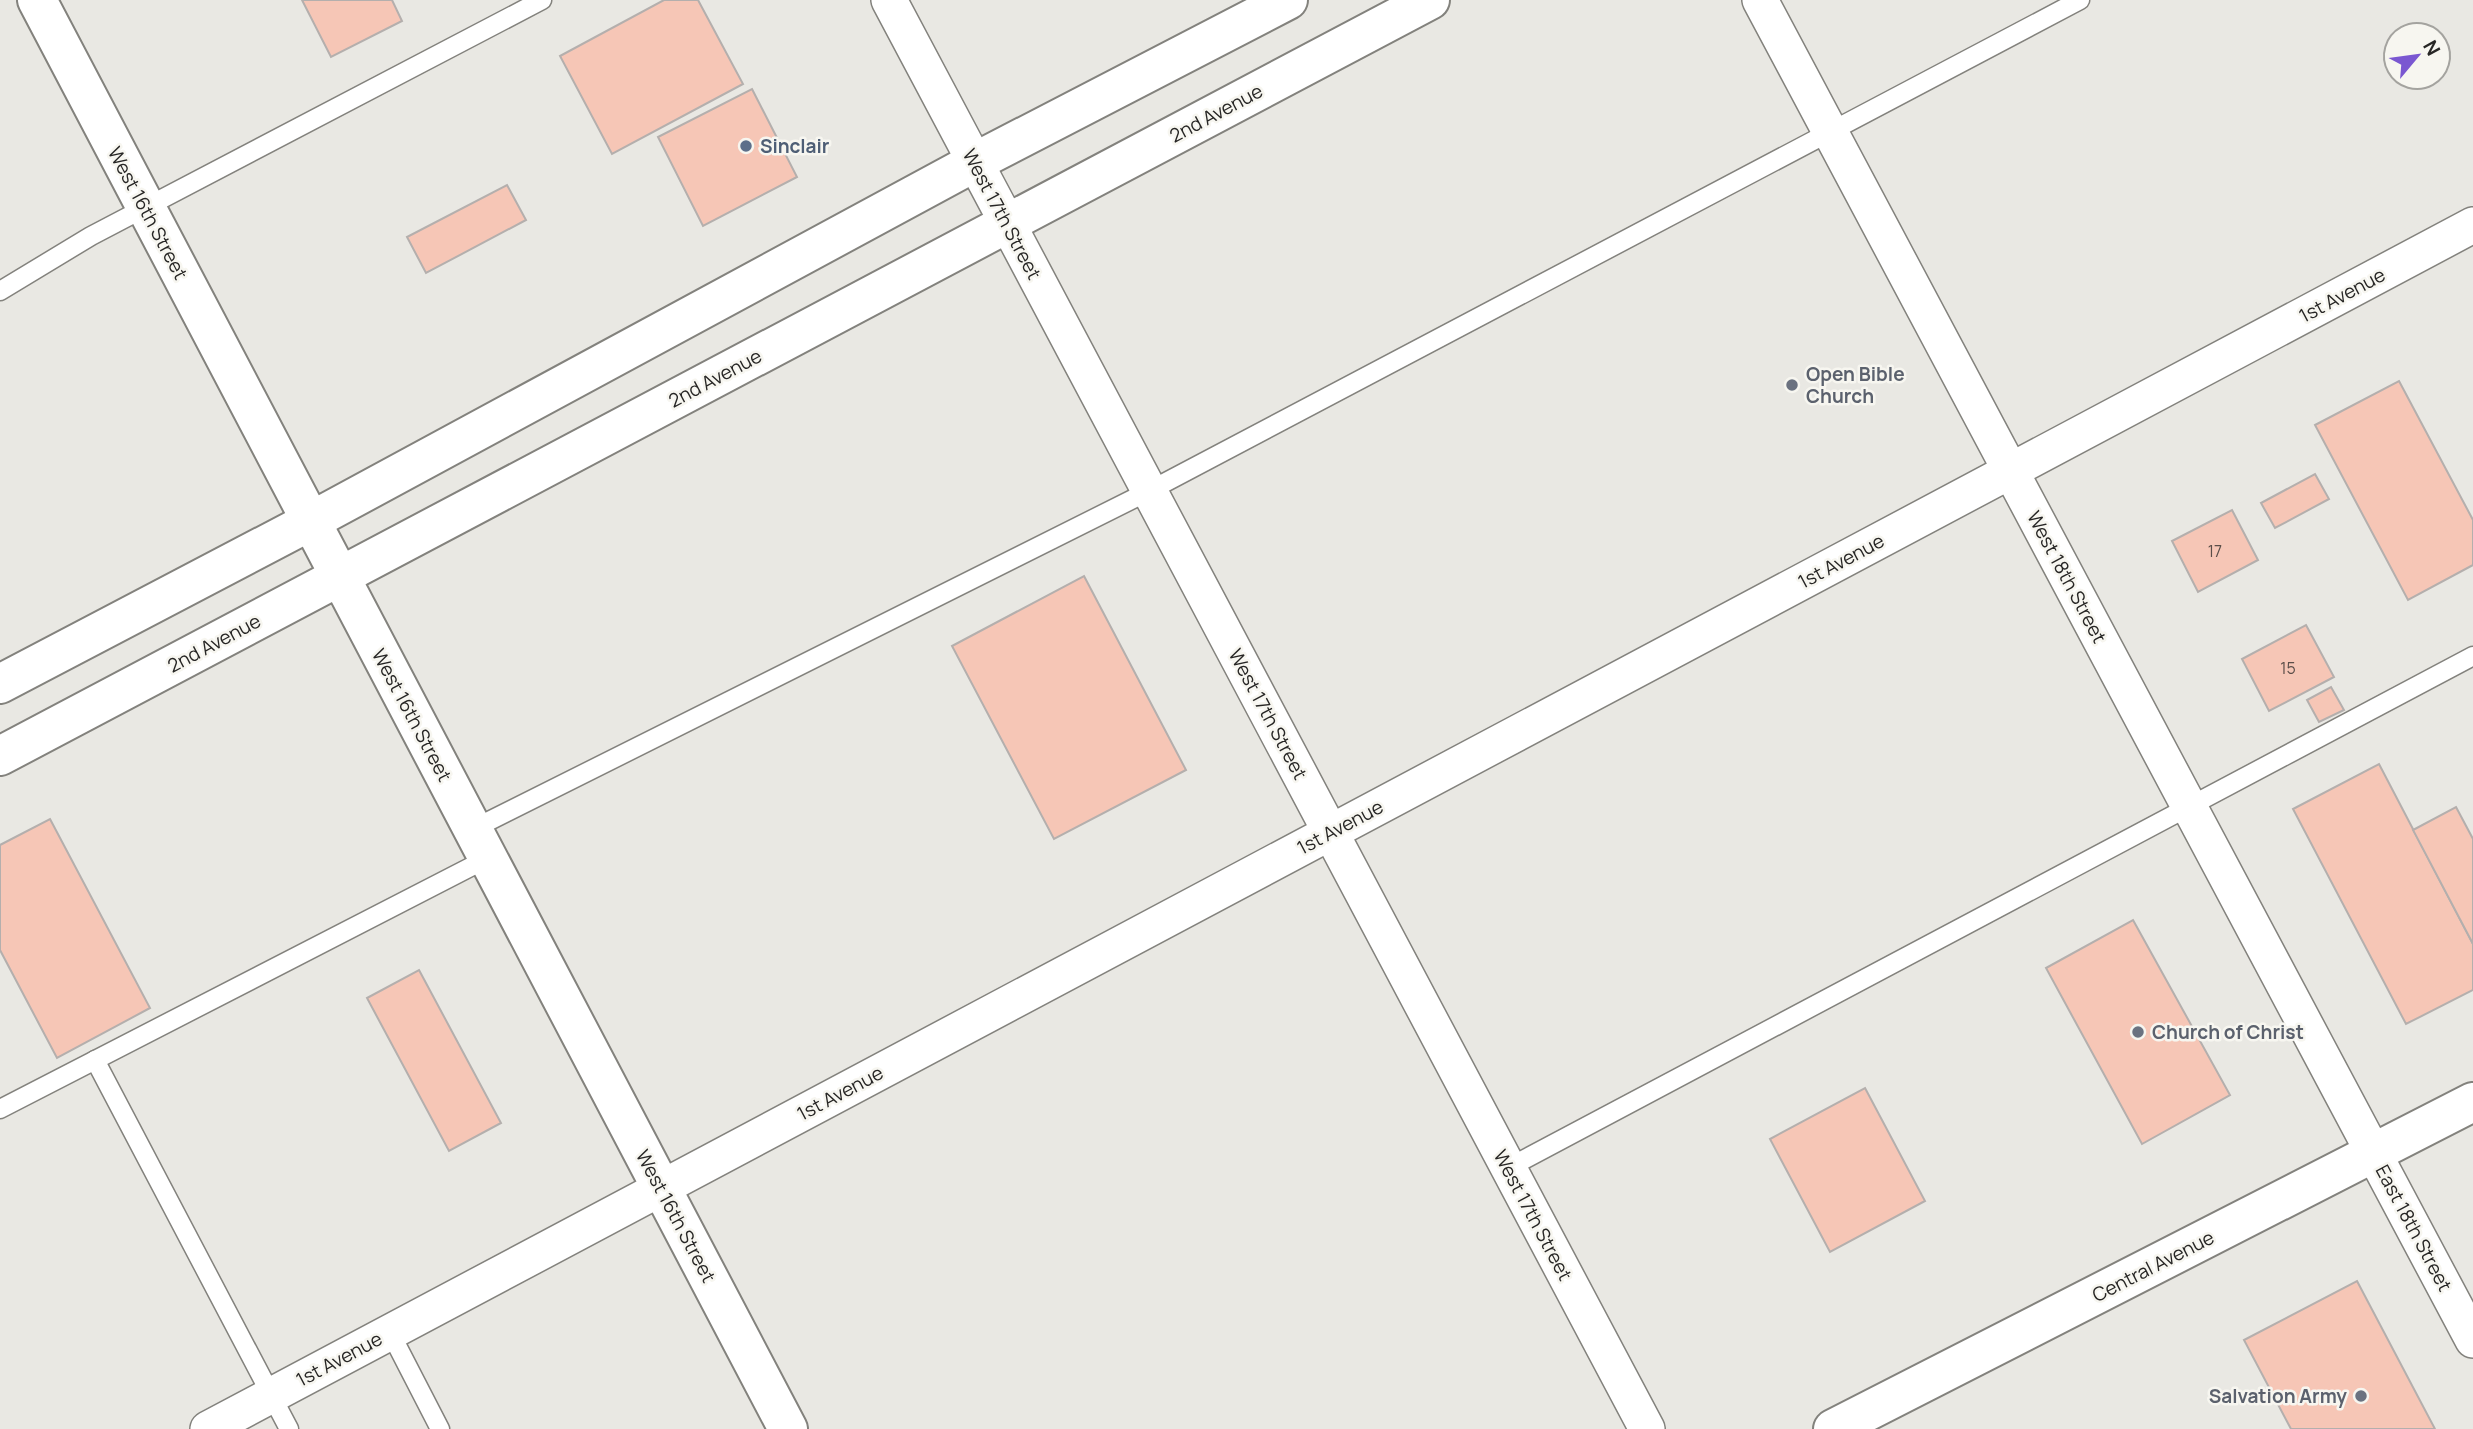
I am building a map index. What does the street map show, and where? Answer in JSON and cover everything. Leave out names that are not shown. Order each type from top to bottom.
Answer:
[{"type":"main road","name":"West 16th Street","points":[[37,0],[788,1429]]},
{"type":"main road","points":[[0,684],[311,521],[975,162],[1288,0]]},
{"type":"main road","name":"2nd Avenue","points":[[0,756],[1430,0]]},
{"type":"main road","name":"Central Avenue","points":[[1833,1429],[2473,1102]]},
{"type":"street","name":"West 17th Street","points":[[889,0],[1647,1429]]},
{"type":"street","name":"West 18th Street","points":[[1760,0],[2374,1153]]},
{"type":"street","name":"1st Avenue","points":[[208,1429],[2473,225]]},
{"type":"street","name":"East 18th Street","points":[[2374,1153],[2473,1340]]},
{"type":"lane","points":[[0,291],[91,236],[542,0]]},
{"type":"lane","points":[[0,1109],[95,1060],[481,844],[2080,0]]},
{"type":"lane","points":[[1508,1168],[2473,656]]},
{"type":"lane","points":[[95,1060],[289,1429]]},
{"type":"lane","points":[[390,1332],[440,1429]]},
{"type":"building","points":[[302,0],[392,0],[402,21],[331,57]]},
{"type":"building","points":[[664,0],[698,0],[743,84],[612,154],[560,56]]},
{"type":"building","points":[[752,89],[797,177],[703,226],[658,137]]},
{"type":"building","points":[[507,185],[526,220],[426,273],[407,237]]},
{"type":"building","points":[[2399,381],[2473,520],[2473,565],[2408,600],[2315,425]]},
{"type":"building","points":[[2315,474],[2329,499],[2275,528],[2261,503]]},
{"type":"building","points":[[2232,510],[2258,560],[2198,592],[2172,541]]},
{"type":"building","points":[[1084,576],[1186,770],[1054,839],[952,646]]},
{"type":"building","points":[[2306,625],[2334,677],[2269,711],[2242,659]]},
{"type":"building","points":[[2331,687],[2344,710],[2319,722],[2307,700]]},
{"type":"building","points":[[2379,764],[2473,944],[2473,990],[2406,1024],[2293,809]]},
{"type":"building","points":[[2456,807],[2473,839],[2473,944],[2413,830]]},
{"type":"building","points":[[50,819],[150,1008],[57,1058],[0,950],[0,845]]},
{"type":"building","points":[[2133,920],[2230,1095],[2142,1144],[2046,968]]},
{"type":"building","points":[[419,970],[501,1123],[449,1151],[367,998]]},
{"type":"building","points":[[1865,1088],[1925,1201],[1830,1252],[1770,1139]]},
{"type":"building","points":[[2357,1281],[2435,1429],[2291,1429],[2244,1340]]},
{"type":"place","name":"Sinclair","points":[[746,146]]},
{"type":"place","name":"Open Bible Church","points":[[1792,385]]},
{"type":"place","name":"Church of Christ","points":[[2138,1032]]},
{"type":"place","name":"Salvation Army","points":[[2361,1396]]}]
